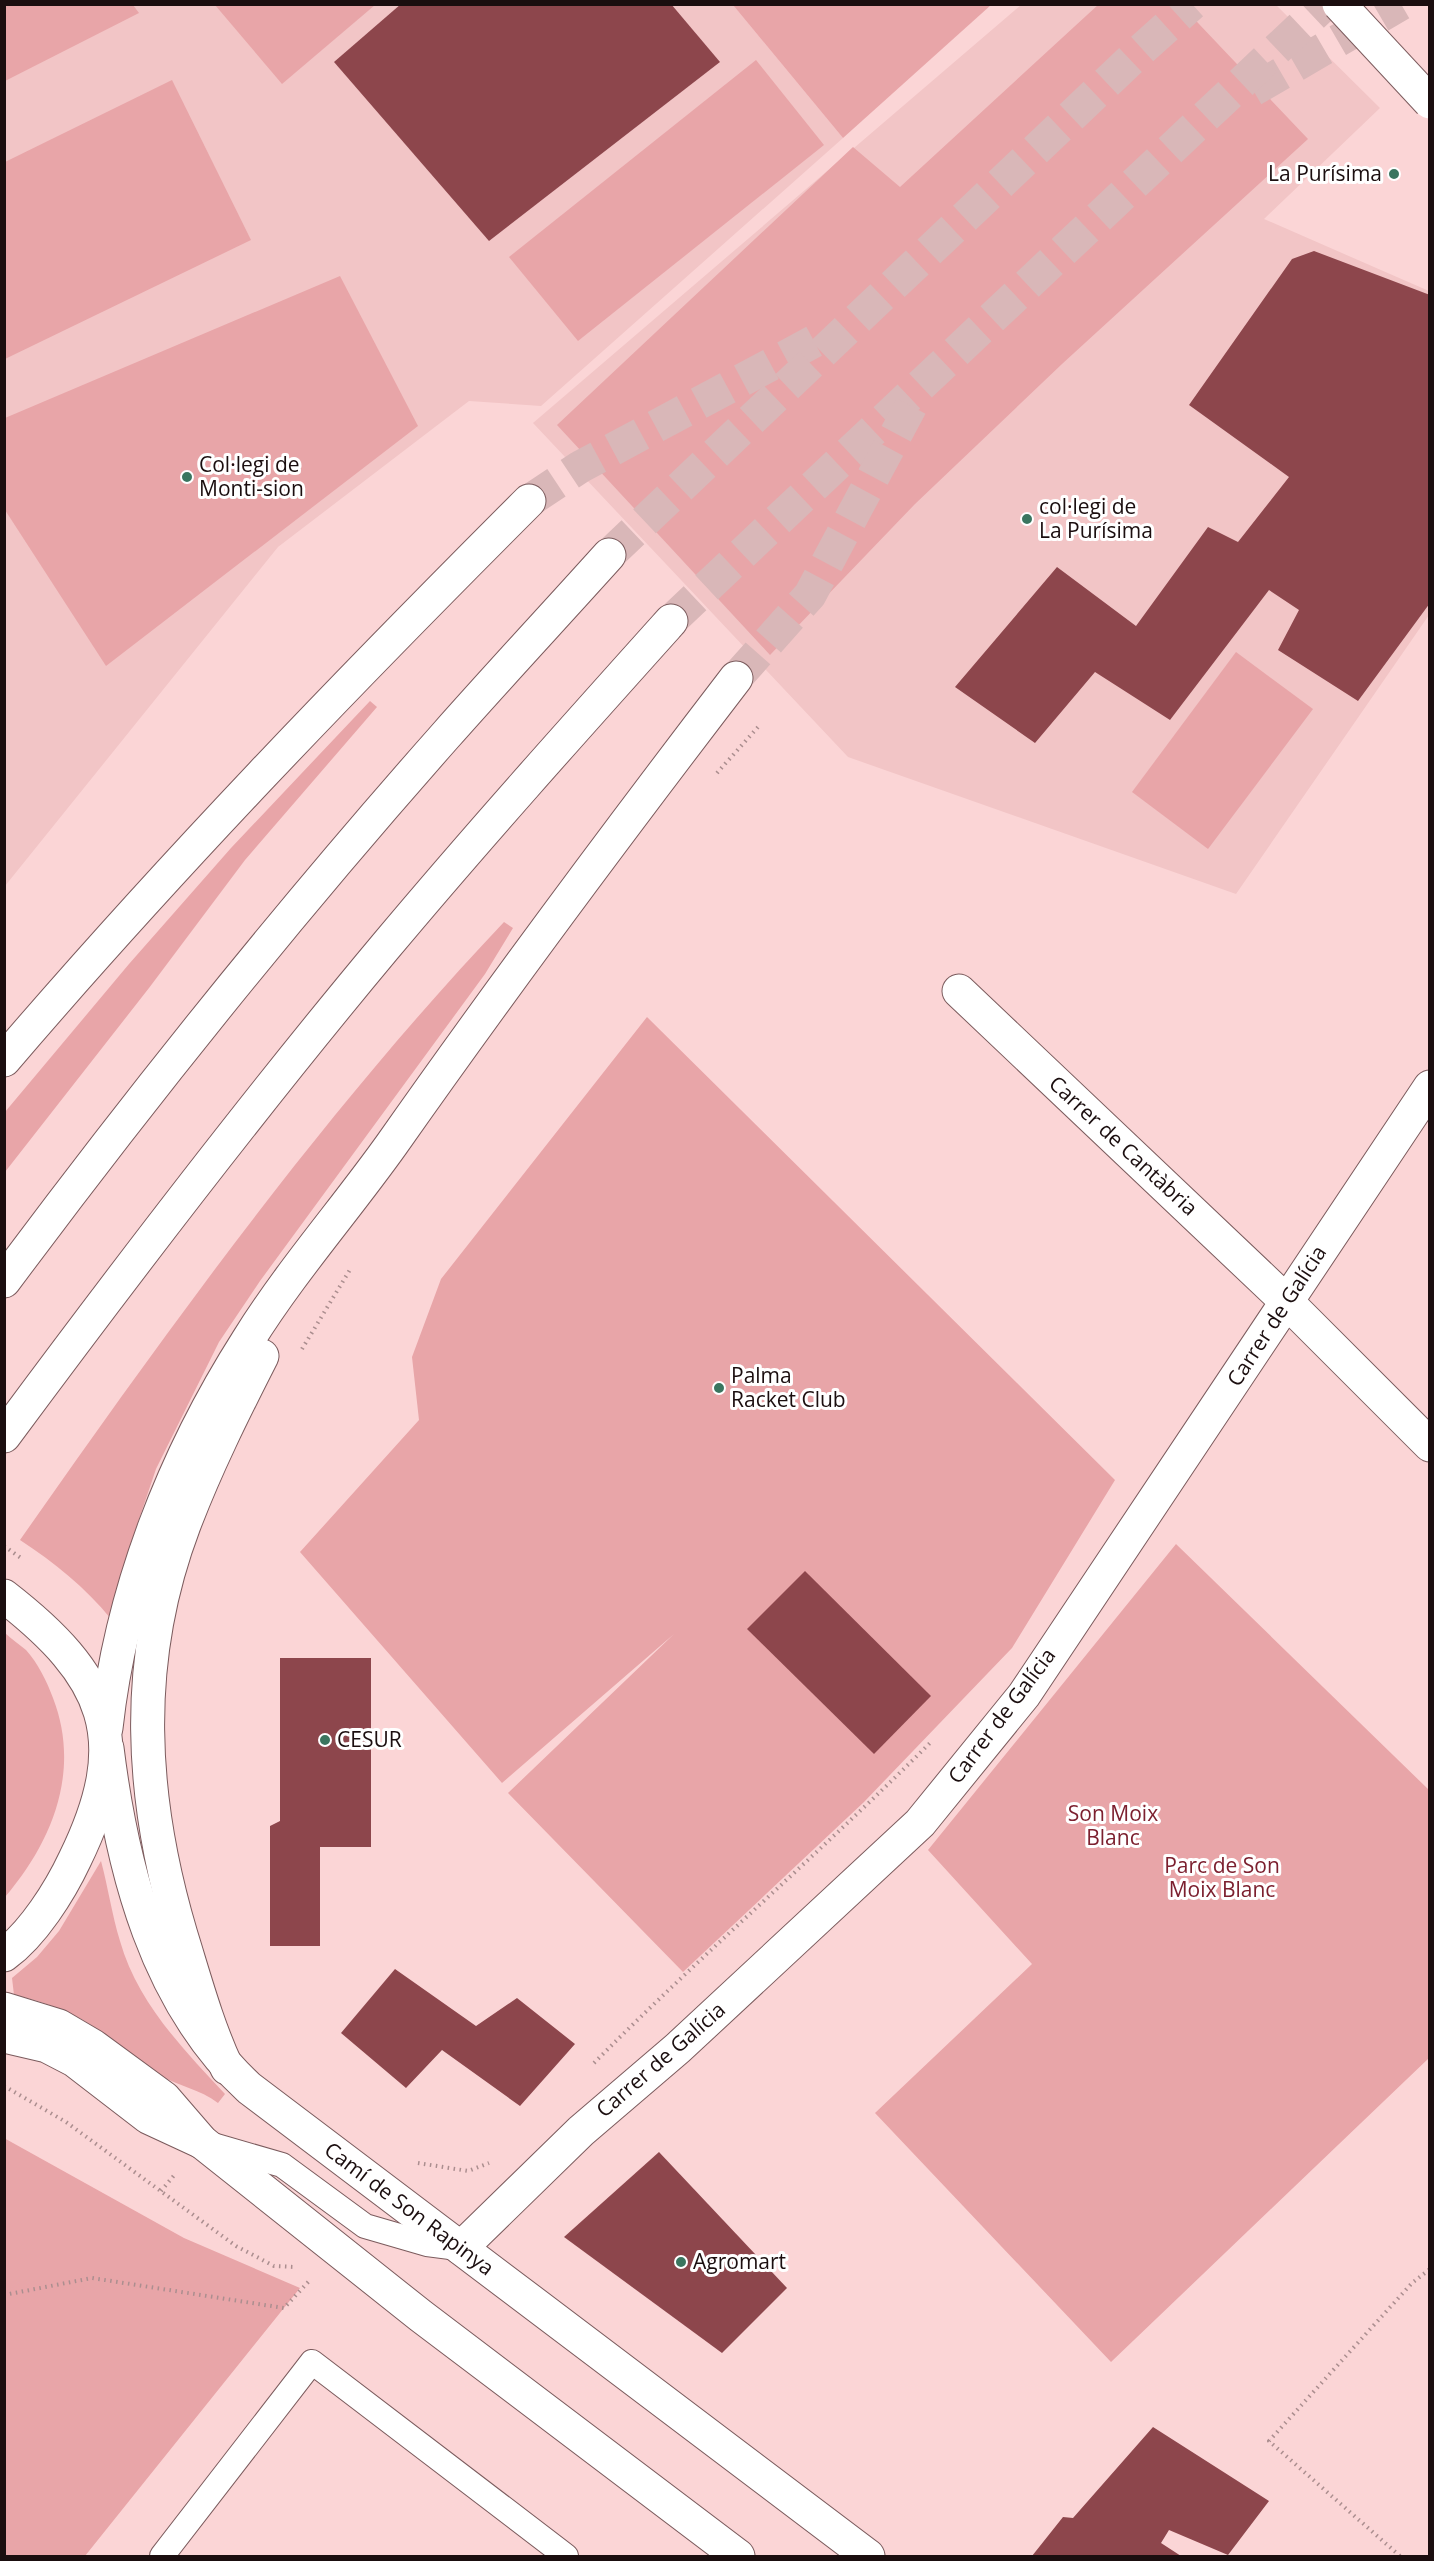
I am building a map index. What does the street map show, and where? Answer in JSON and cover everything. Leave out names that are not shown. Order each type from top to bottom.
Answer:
[{"type":"main road","points":[[1339,4],[1430,102]]},
{"type":"main road","points":[[4,1060],[102,948],[305,727],[530,501]]},
{"type":"main road","points":[[4,1281],[164,1073],[302,903],[446,735],[609,555]]},
{"type":"main road","points":[[4,1436],[223,1146],[354,985],[458,861],[671,621]]},
{"type":"main road","points":[[4,1955],[31,1926],[68,1874],[82,1844],[102,1787],[118,1650],[134,1585],[185,1457],[208,1410],[249,1338],[318,1241],[384,1156],[528,952],[736,678]]},
{"type":"main road","points":[[4,1036],[102,948]]},
{"type":"main road","name":"Carrer de Cantàbria","points":[[959,991],[1286,1301],[1430,1445]]},
{"type":"main road","name":"Carrer de Galícia","points":[[461,2248],[581,2131],[678,2048],[920,1823],[1023,1695],[1430,1087]]},
{"type":"main road","points":[[227,2068],[212,2036],[177,1919],[158,1841],[148,1768],[148,1688],[160,1611],[184,1526],[230,1421],[318,1241]]},
{"type":"main road","points":[[4,1596],[57,1640],[76,1662],[91,1689],[106,1738]]},
{"type":"main road","name":"Camí de Son Rapinya","points":[[106,1738],[114,1809],[149,1934],[176,1990],[208,2045],[227,2068],[249,2088],[868,2556]]},
{"type":"main road","points":[[4,2009],[59,2026],[93,2046],[164,2098],[202,2142],[421,2316],[738,2556]]},
{"type":"main road","points":[[4,2036],[47,2046],[74,2060],[148,2117],[202,2142]]},
{"type":"lane","points":[[202,2142],[282,2166],[365,2226],[406,2239],[461,2248]]},
{"type":"lane","points":[[162,2556],[312,2362],[566,2556]]},
{"type":"path","points":[[711,780],[758,727]]},
{"type":"path","points":[[300,1353],[354,1264]]},
{"type":"path","points":[[4,1546],[26,1561]]},
{"type":"path","points":[[587,2071],[642,2015],[871,1801],[937,1736]]},
{"type":"path","points":[[4,2086],[66,2122],[236,2246],[274,2266],[303,2268]]},
{"type":"path","points":[[411,2158],[421,2165],[468,2171],[490,2163]]},
{"type":"path","points":[[1400,2556],[1269,2441],[1412,2283],[1430,2269]]},
{"type":"path","points":[[4,2295],[92,2278],[284,2308],[313,2276],[308,2272]]},
{"type":"shaded area","name":"Col·legi de Monti-sion","points":[[5,5],[733,5],[843,138],[541,406],[469,401],[278,547],[5,886]]},
{"type":"shaded area","name":"col·legi de La Purísima","points":[[1021,5],[1276,5],[1380,108],[1264,219],[1429,291],[1429,615],[1236,894],[848,757],[533,423]]},
{"type":"green space","points":[[5,4],[133,5],[139,13],[5,81]]},
{"type":"green space","points":[[1099,4],[1181,5],[1308,139],[1062,364],[915,504],[770,655],[557,425],[853,147],[900,187]]},
{"type":"green space","points":[[215,5],[375,5],[282,84]]},
{"type":"green space","points":[[733,5],[991,5],[843,138]]},
{"type":"green space","points":[[756,60],[824,145],[578,341],[509,257]]},
{"type":"green space","points":[[172,80],[251,240],[5,359],[5,162]]},
{"type":"green space","points":[[340,276],[418,426],[106,666],[5,510],[5,418]]},
{"type":"green space","points":[[1236,652],[1313,709],[1208,849],[1132,792]]},
{"type":"green space","points":[[370,701],[377,707],[245,860],[149,988],[5,1172],[5,1112],[129,964],[231,848]]},
{"type":"green space","points":[[504,922],[513,928],[485,974],[260,1281],[219,1342],[156,1469],[129,1549],[111,1619],[69,1576],[20,1540],[192,1301],[311,1145],[438,994]]},
{"type":"green space","name":"Palma Racket Club","points":[[647,1017],[1115,1480],[1012,1648],[864,1802],[683,1972],[508,1793],[674,1634],[502,1783],[300,1552],[419,1420],[412,1357],[441,1279]]},
{"type":"green space","name":"Parc de Son Moix Blanc","points":[[1176,1544],[1429,1790],[1429,2058],[1111,2362],[875,2113],[1032,1964],[928,1850]]},
{"type":"green space","points":[[5,1633],[26,1650],[45,1679],[61,1725],[64,1752],[63,1778],[58,1804],[49,1828],[37,1852],[5,1897]]},
{"type":"green space","points":[[101,1861],[120,1941],[138,1984],[163,2024],[225,2094],[218,2103],[204,2094],[152,2071],[103,2033],[71,2014],[38,2001],[14,1995],[12,1978],[37,1957],[59,1931]]},
{"type":"green space","points":[[4,2138],[184,2238],[300,2288],[85,2556],[5,2556]]},
{"type":"building","points":[[401,4],[671,4],[720,62],[489,241],[334,62]]},
{"type":"building","points":[[1314,251],[1430,295],[1430,603],[1358,701],[1278,650],[1299,610],[1269,590],[1170,720],[1095,672],[1035,743],[955,687],[1057,567],[1136,626],[1208,527],[1238,542],[1289,477],[1189,405],[1292,259]]},
{"type":"building","points":[[805,1571],[931,1696],[874,1754],[747,1629]]},
{"type":"building","name":"CESUR","points":[[280,1658],[371,1658],[371,1847],[320,1847],[320,1946],[270,1946],[270,1826],[280,1821]]},
{"type":"building","points":[[395,1969],[476,2026],[517,1998],[575,2044],[520,2106],[442,2050],[406,2088],[341,2033]]},
{"type":"building","name":"Agromart","points":[[659,2152],[787,2288],[722,2353],[564,2237]]},
{"type":"building","points":[[1153,2427],[1269,2501],[1228,2555],[1169,2530],[1161,2543],[1181,2556],[1032,2556],[1063,2517],[1073,2518]]},
{"type":"tunnel","points":[[609,555],[1192,4]]},
{"type":"tunnel","points":[[671,621],[1325,4]]},
{"type":"tunnel","points":[[1253,90],[1401,4]]},
{"type":"tunnel","points":[[529,501],[580,467],[824,336]]},
{"type":"tunnel","points":[[736,678],[810,595],[911,406]]},
{"type":"place","name":"La Purísima","points":[[1394,174]]},
{"type":"place","name":"Col·legi de Monti-sion","points":[[187,477]]},
{"type":"place","name":"col·legi de La Purísima","points":[[1027,519]]},
{"type":"place","name":"Palma Racket Club","points":[[719,1388]]},
{"type":"place","name":"CESUR","points":[[325,1740]]},
{"type":"place","name":"Agromart","points":[[681,2262]]},
{"type":"park label","name":"Son Moix Blanc","points":[[1113,1826]]}]
